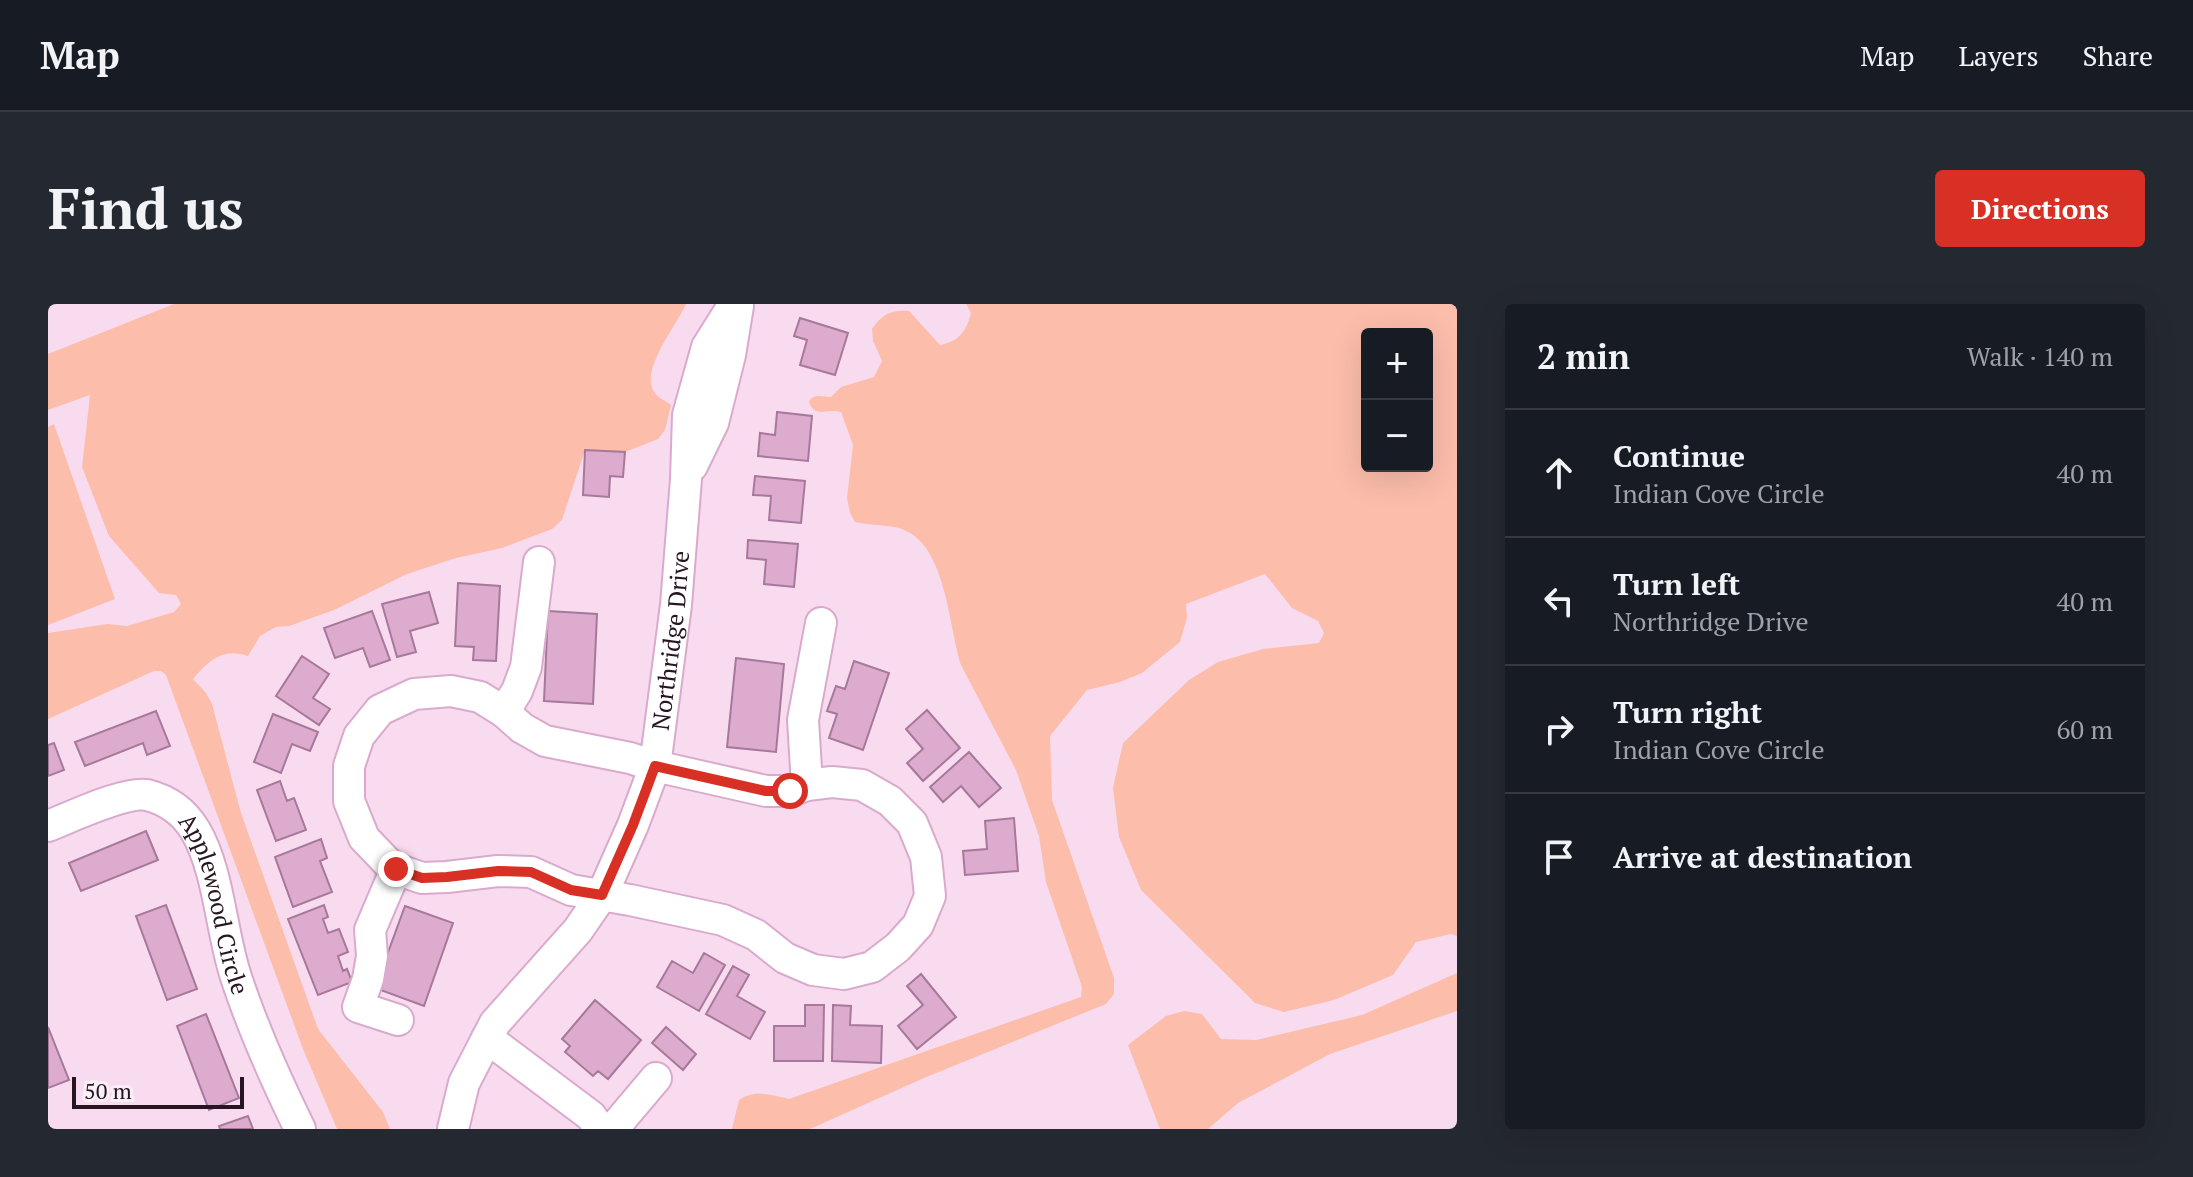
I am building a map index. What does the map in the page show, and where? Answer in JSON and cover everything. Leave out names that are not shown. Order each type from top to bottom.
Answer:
[{"type":"street","name":"Northridge Drive","points":[[453,1129],[464,1083],[495,1023],[578,930],[602,895],[655,766],[676,605],[688,415],[707,347],[736,304]]},
{"type":"street","points":[[504,712],[517,691],[526,667],[539,562]]},
{"type":"street","points":[[807,785],[803,720],[821,623]]},
{"type":"street","points":[[451,691],[480,697],[545,741],[655,766],[766,791],[790,791],[832,782],[862,785],[890,801],[912,823],[926,857],[930,896],[918,925],[898,947],[872,967],[844,974],[813,970],[785,958],[756,935],[723,920],[571,890],[531,872],[498,871],[422,878],[396,869],[364,838],[349,801],[349,766],[359,736],[380,710],[414,694],[451,691]]},
{"type":"street","name":"Applewood Circle","points":[[48,826],[125,796],[144,794],[167,802],[182,813],[196,831],[209,863],[235,975],[272,1073],[300,1129]]},
{"type":"street","points":[[396,869],[370,930],[372,956],[358,1007],[398,1020]]},
{"type":"street","points":[[487,1038],[591,1116],[600,1129]]},
{"type":"street","points":[[613,1129],[656,1078]]},
{"type":"shaded area","points":[[174,304],[686,304],[651,373],[655,393],[671,405],[665,430],[658,439],[625,452],[585,450],[562,520],[552,529],[502,548],[456,558],[407,574],[334,610],[289,626],[276,627],[260,636],[248,656],[231,653],[217,657],[193,679],[212,704],[241,813],[318,1029],[383,1112],[390,1129],[337,1129],[303,1049],[166,675],[154,671],[48,719],[48,633],[107,624],[127,626],[174,612],[181,604],[176,595],[159,593],[109,536],[82,467],[90,395],[48,410],[48,354]]},
{"type":"shaded area","points":[[966,304],[1457,304],[1457,936],[1451,934],[1416,942],[1393,975],[1334,1000],[1284,1012],[1255,1003],[1141,890],[1119,837],[1113,788],[1123,743],[1189,680],[1218,662],[1263,649],[1319,643],[1324,633],[1318,621],[1292,608],[1265,574],[1186,604],[1187,618],[1180,642],[1142,673],[1087,690],[1050,736],[1052,800],[1114,978],[1114,994],[1106,1004],[924,1078],[810,1129],[732,1129],[739,1100],[745,1097],[763,1094],[789,1099],[1081,997],[1082,987],[1046,882],[1039,836],[1016,770],[961,665],[937,570],[918,539],[904,530],[855,522],[847,498],[853,445],[841,412],[814,410],[809,401],[816,396],[831,397],[841,387],[874,377],[882,361],[873,341],[872,329],[888,314],[909,311],[940,345],[961,335],[971,313]]},
{"type":"shaded area","points":[[54,424],[115,599],[48,625],[48,427]]},
{"type":"shaded area","points":[[1457,973],[1457,1011],[1330,1054],[1238,1103],[1208,1129],[1160,1129],[1128,1045],[1166,1016],[1184,1011],[1202,1014],[1221,1039],[1256,1040],[1362,1015]]},
{"type":"building","points":[[800,318],[848,333],[835,375],[800,365],[807,340],[794,336]]},
{"type":"building","points":[[777,412],[812,416],[808,461],[758,456],[760,433],[775,435]]},
{"type":"building","points":[[585,450],[625,452],[623,477],[610,476],[609,497],[583,495]]},
{"type":"building","points":[[755,476],[805,481],[801,523],[769,520],[771,496],[753,495]]},
{"type":"building","points":[[748,540],[798,544],[794,587],[764,584],[766,560],[747,558]]},
{"type":"building","points":[[458,583],[500,586],[496,661],[473,660],[474,647],[455,646]]},
{"type":"building","points":[[429,592],[438,623],[410,631],[416,652],[397,657],[382,604]]},
{"type":"building","points":[[372,611],[390,660],[370,667],[363,648],[335,658],[324,628]]},
{"type":"building","points":[[548,611],[597,614],[593,704],[544,701]]},
{"type":"building","points":[[302,656],[329,674],[313,698],[330,709],[319,725],[276,696]]},
{"type":"building","points":[[736,658],[784,664],[776,752],[727,747]]},
{"type":"building","points":[[854,661],[889,673],[863,750],[829,738],[837,714],[827,711],[836,686],[845,689]]},
{"type":"building","points":[[927,710],[960,748],[923,781],[907,763],[923,749],[906,729]]},
{"type":"building","points":[[156,711],[170,746],[147,755],[143,743],[85,766],[75,742]]},
{"type":"building","points":[[273,714],[318,732],[310,751],[292,744],[281,773],[254,762]]},
{"type":"building","points":[[54,743],[64,770],[48,776],[48,745]]},
{"type":"building","points":[[969,752],[1001,788],[979,807],[961,786],[943,802],[930,787]]},
{"type":"building","points":[[280,781],[287,801],[294,798],[306,830],[276,841],[257,790]]},
{"type":"building","points":[[1014,818],[1018,871],[965,875],[963,851],[987,849],[985,821]]},
{"type":"building","points":[[146,831],[158,860],[81,891],[69,863]]},
{"type":"building","points":[[321,839],[327,858],[320,861],[332,892],[293,907],[275,857]]},
{"type":"building","points":[[166,905],[197,989],[167,1000],[136,916]]},
{"type":"building","points":[[324,905],[328,917],[323,919],[328,933],[339,929],[348,952],[338,956],[343,971],[347,969],[352,982],[318,995],[288,919]]},
{"type":"building","points":[[405,906],[453,923],[424,1006],[375,988]]},
{"type":"building","points":[[704,953],[725,965],[699,1011],[657,987],[672,961],[693,973]]},
{"type":"building","points":[[733,966],[749,975],[737,996],[765,1012],[750,1039],[706,1014]]},
{"type":"building","points":[[921,974],[956,1017],[917,1049],[898,1026],[923,1005],[907,986]]},
{"type":"building","points":[[595,1000],[641,1040],[608,1079],[598,1071],[593,1076],[565,1052],[570,1046],[562,1039]]},
{"type":"building","points":[[805,1005],[824,1005],[823,1061],[774,1061],[774,1026],[805,1026]]},
{"type":"building","points":[[833,1005],[851,1006],[850,1025],[882,1026],[881,1063],[832,1061]]},
{"type":"building","points":[[206,1014],[239,1098],[209,1110],[177,1026]]},
{"type":"building","points":[[48,1027],[69,1080],[48,1088]]},
{"type":"building","points":[[666,1027],[696,1054],[683,1070],[652,1043]]},
{"type":"building","points":[[248,1116],[253,1129],[220,1129],[219,1126]]},
{"type":"route","points":[[396,869],[422,878],[498,871],[531,872],[571,890],[602,895],[655,766],[766,791],[790,791]]}]
